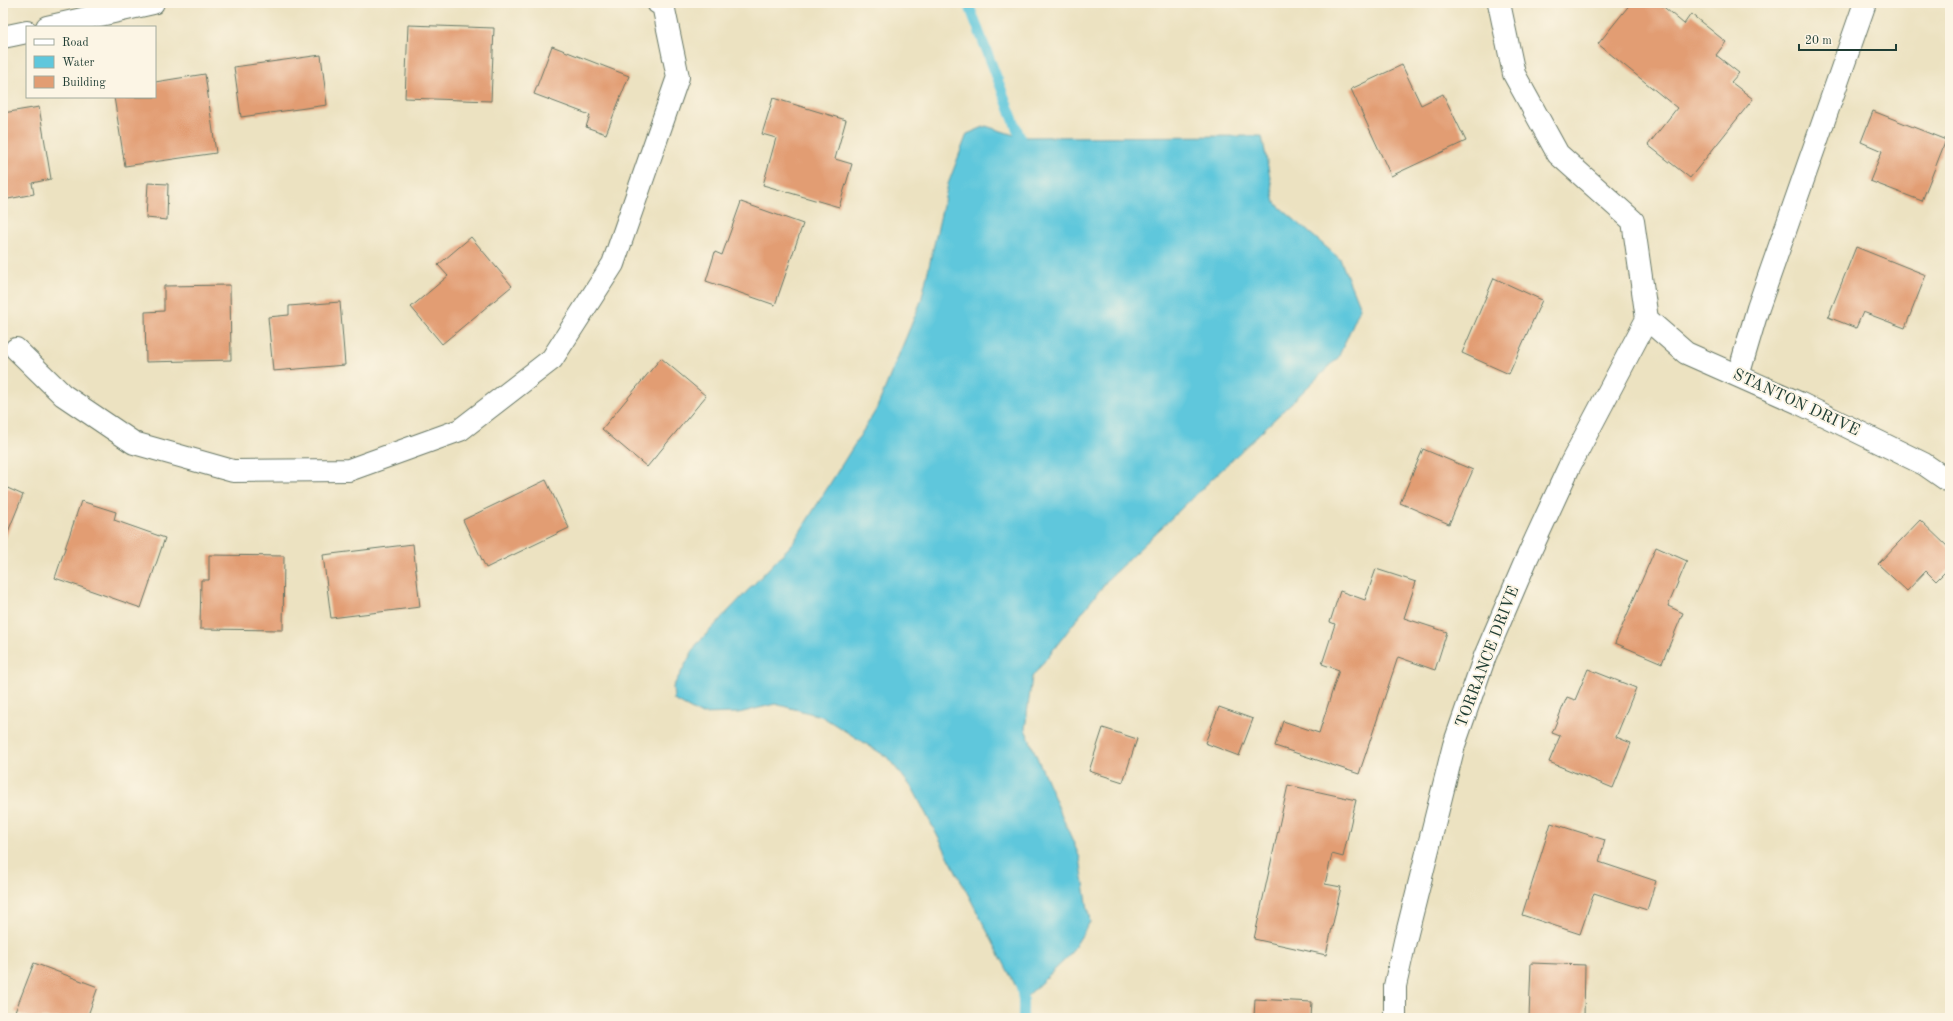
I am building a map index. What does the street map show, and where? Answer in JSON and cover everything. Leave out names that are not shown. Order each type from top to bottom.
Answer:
[{"type":"street","points":[[51,26],[153,3]]},
{"type":"street","points":[[16,349],[63,395],[134,443],[233,471],[349,470],[460,430],[552,359],[613,264],[678,77],[663,6],[658,3]]},
{"type":"street","points":[[1499,3],[1514,74],[1558,154],[1633,221],[1647,319]]},
{"type":"street","points":[[1738,376],[1758,308],[1865,3]]},
{"type":"street","points":[[3,37],[26,32]]},
{"type":"street","name":"STANTON DRIVE","points":[[1647,319],[1686,353],[1924,464],[1950,482]]},
{"type":"street","name":"TORRANCE DRIVE","points":[[1395,1018],[1395,986],[1405,941],[1454,745],[1485,656],[1527,558],[1566,474],[1647,319]]},
{"type":"water","points":[[986,126],[1020,137],[1262,136],[1275,203],[1340,259],[1360,308],[1338,358],[1109,578],[1032,677],[1025,729],[1080,858],[1090,922],[1069,956],[1023,1000],[913,789],[887,757],[821,716],[775,704],[739,713],[700,714],[674,700],[673,687],[696,645],[793,543],[876,410],[921,301],[948,184],[967,134]]},
{"type":"building","points":[[1631,3],[1659,3],[1684,24],[1691,14],[1726,42],[1716,55],[1739,73],[1731,82],[1753,99],[1690,178],[1648,145],[1677,108],[1598,44]]},
{"type":"building","points":[[408,25],[494,28],[491,101],[405,98]]},
{"type":"building","points":[[552,46],[629,76],[606,134],[586,127],[590,115],[534,94]]},
{"type":"building","points":[[321,55],[327,105],[241,117],[234,67]]},
{"type":"building","points":[[1402,65],[1421,105],[1443,94],[1466,141],[1391,176],[1351,89]]},
{"type":"building","points":[[205,74],[216,153],[125,166],[114,98],[156,98],[156,82]]},
{"type":"building","points":[[773,98],[846,120],[835,159],[852,164],[839,207],[763,185],[776,138],[762,134]]},
{"type":"building","points":[[39,107],[51,179],[32,183],[34,194],[3,200],[3,113]]},
{"type":"building","points":[[1873,111],[1946,140],[1922,201],[1870,181],[1882,151],[1861,142]]},
{"type":"building","points":[[148,183],[168,184],[167,220],[146,218]]},
{"type":"building","points":[[741,202],[803,224],[775,305],[706,281],[715,252],[722,255]]},
{"type":"building","points":[[471,237],[512,286],[442,344],[411,307],[448,276],[438,265]]},
{"type":"building","points":[[1856,247],[1926,275],[1905,328],[1863,312],[1856,328],[1828,317]]},
{"type":"building","points":[[1494,278],[1542,300],[1509,374],[1462,353]]},
{"type":"building","points":[[230,285],[231,360],[146,362],[145,312],[164,311],[164,286]]},
{"type":"building","points":[[340,302],[345,365],[273,371],[268,317],[289,315],[289,306]]},
{"type":"building","points":[[661,358],[706,396],[647,467],[602,429]]},
{"type":"building","points":[[1423,449],[1473,470],[1449,524],[1400,503]]},
{"type":"building","points":[[546,480],[569,528],[486,568],[463,520]]},
{"type":"building","points":[[3,486],[23,495],[3,544]]},
{"type":"building","points":[[81,501],[116,512],[114,520],[165,538],[141,608],[55,578]]},
{"type":"building","points":[[1920,520],[1950,549],[1950,567],[1936,581],[1926,571],[1907,591],[1878,564]]},
{"type":"building","points":[[413,544],[420,607],[331,618],[323,555]]},
{"type":"building","points":[[1656,547],[1687,561],[1668,606],[1683,613],[1662,663],[1615,643]]},
{"type":"building","points":[[209,555],[284,556],[283,630],[200,629],[201,580],[209,580]]},
{"type":"building","points":[[1376,569],[1416,582],[1404,618],[1447,632],[1435,670],[1398,657],[1359,774],[1275,746],[1283,721],[1319,733],[1339,670],[1322,664],[1335,624],[1330,622],[1340,591],[1365,600]]},
{"type":"building","points":[[1588,669],[1636,688],[1616,737],[1631,743],[1613,788],[1549,762],[1560,736],[1552,733],[1567,697],[1575,700]]},
{"type":"building","points":[[1219,707],[1253,719],[1239,756],[1205,743]]},
{"type":"building","points":[[1103,728],[1137,739],[1123,782],[1089,771]]},
{"type":"building","points":[[1288,785],[1356,800],[1343,857],[1332,854],[1325,884],[1341,887],[1326,955],[1254,939]]},
{"type":"building","points":[[1551,823],[1605,840],[1599,862],[1656,881],[1647,910],[1594,893],[1580,934],[1522,915]]},
{"type":"building","points":[[34,963],[98,987],[87,1018],[31,1018],[15,1012]]},
{"type":"building","points":[[1531,963],[1585,965],[1584,1018],[1529,1018]]},
{"type":"building","points":[[1255,999],[1312,1002],[1311,1018],[1254,1018]]},
{"type":"waterway","points":[[968,3],[1020,137],[1021,149]]},
{"type":"waterway","points":[[1021,986],[1023,1018]]}]
